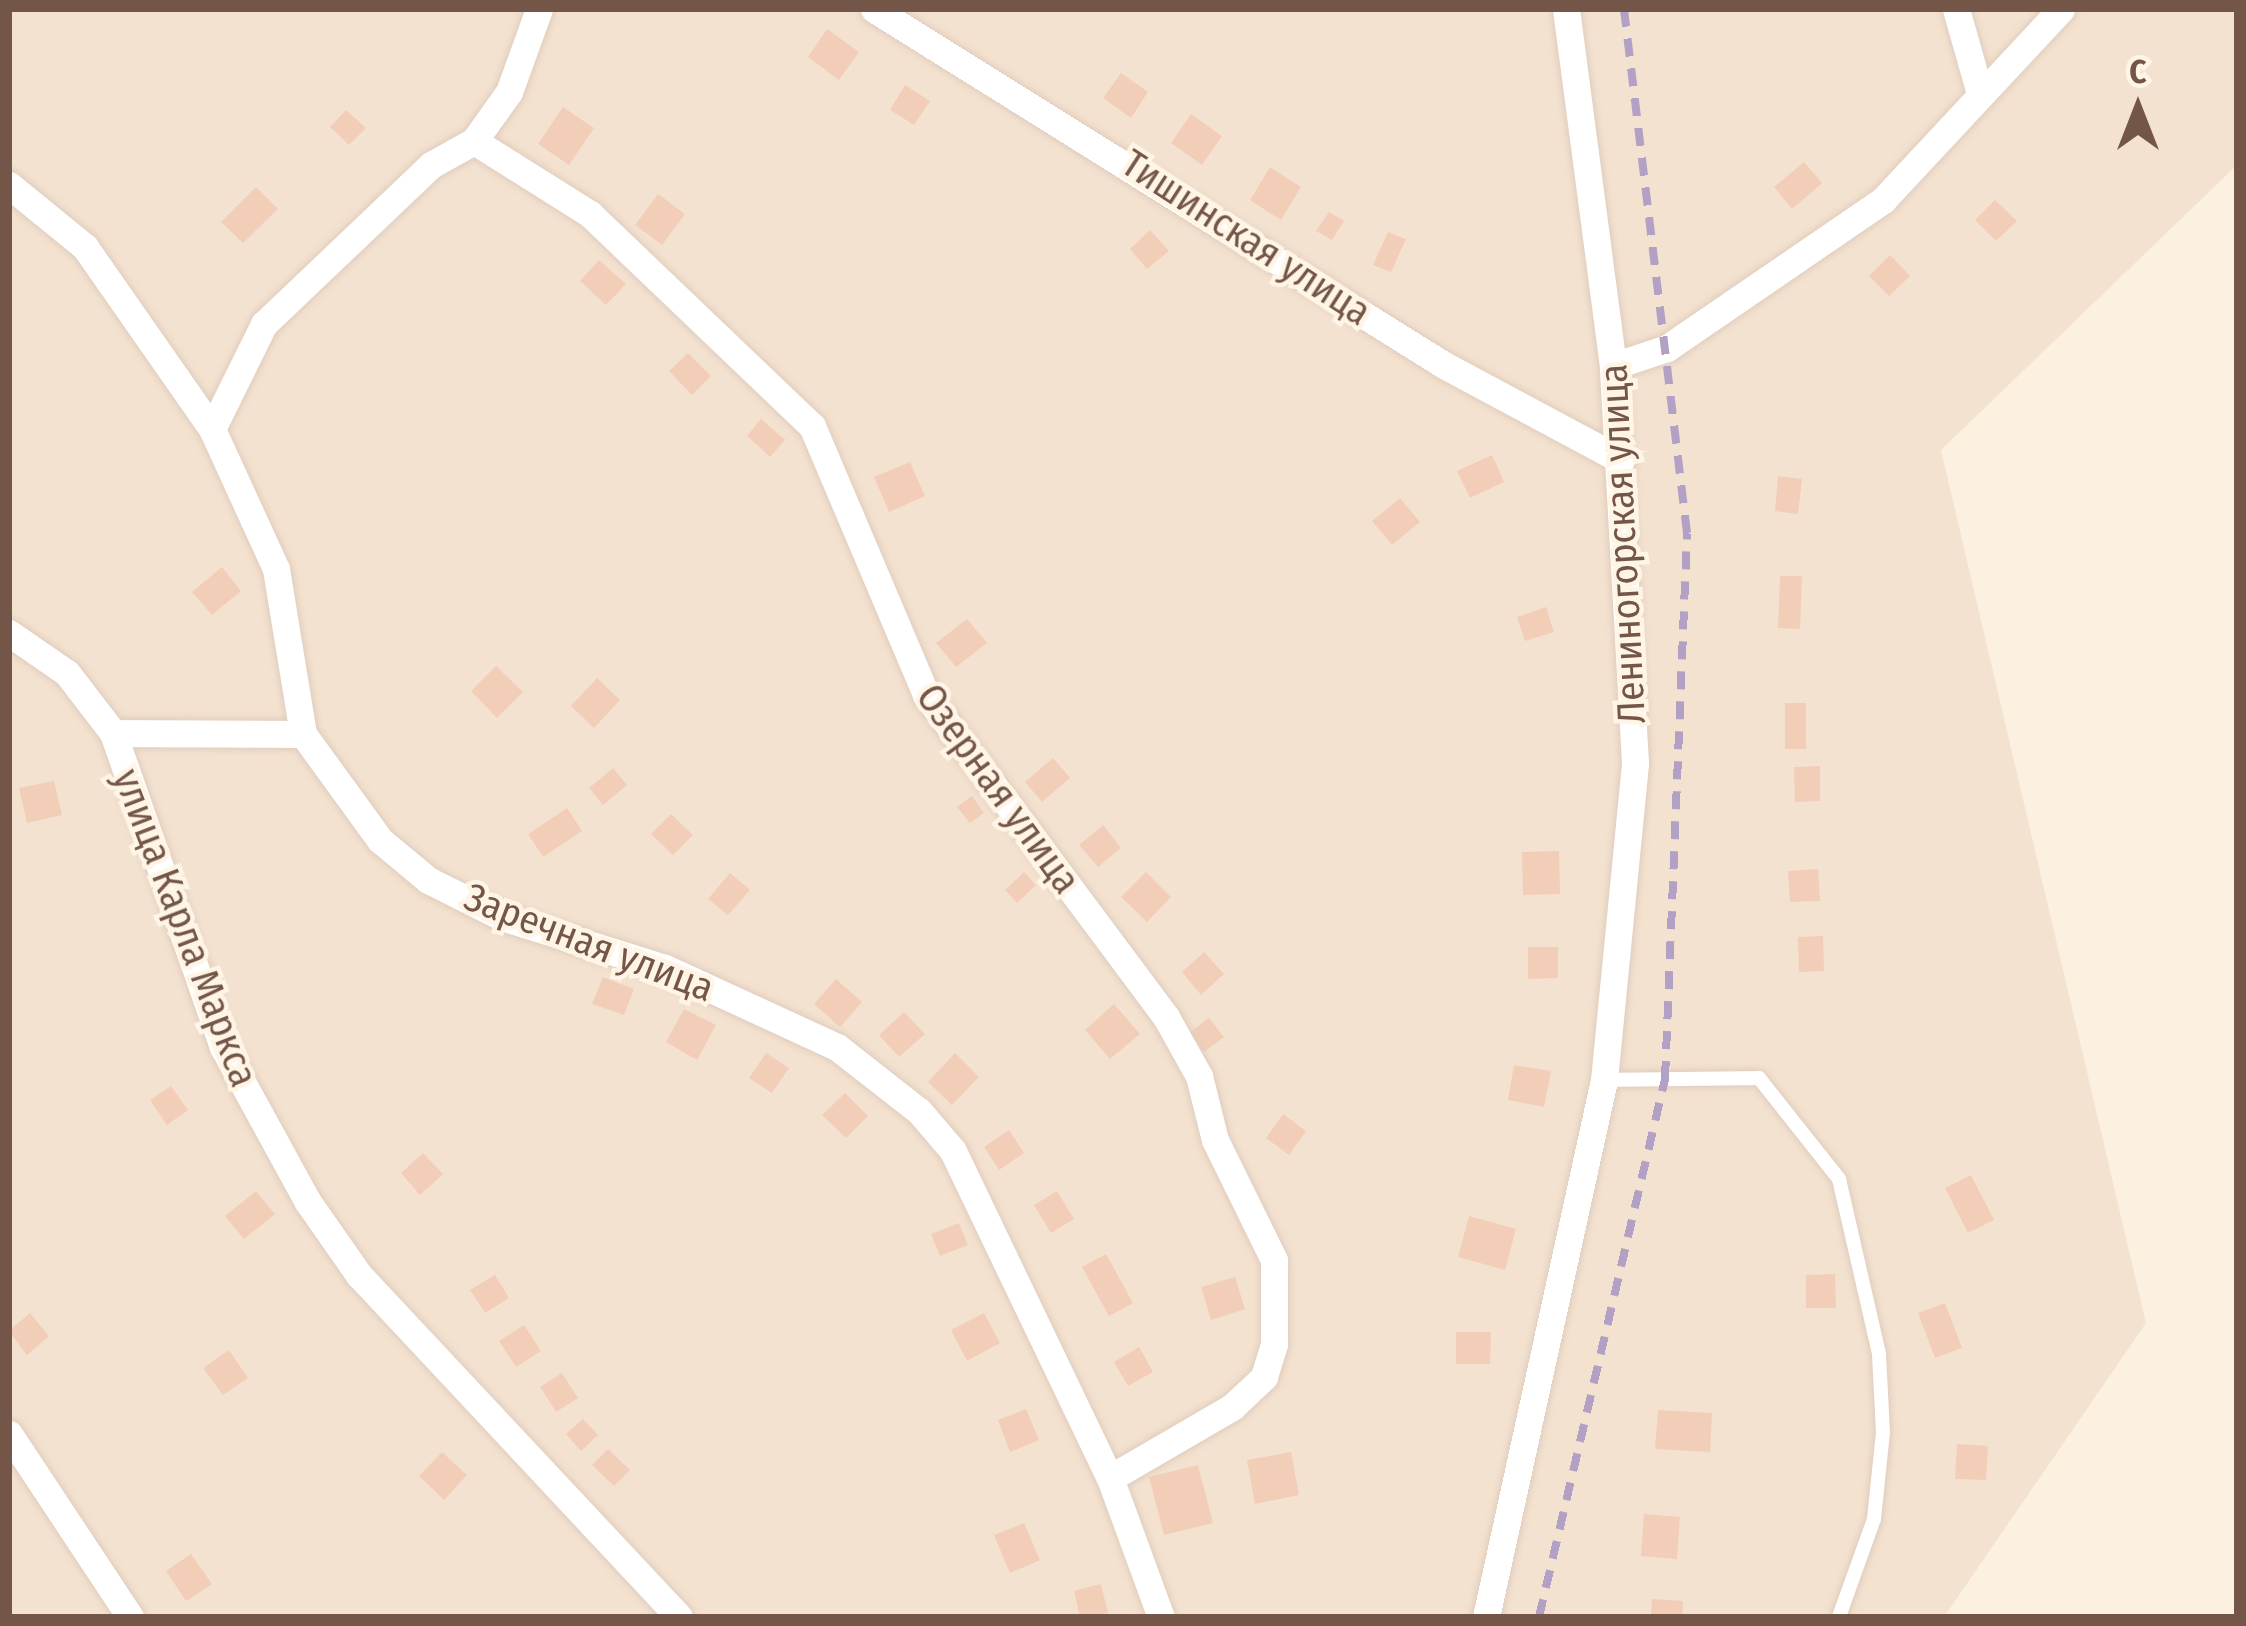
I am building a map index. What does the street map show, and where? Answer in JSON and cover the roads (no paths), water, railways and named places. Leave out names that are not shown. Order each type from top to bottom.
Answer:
[{"type":"street","points":[[212,428],[264,323],[430,165],[474,141],[509,92],[539,9]]},
{"type":"street","name":"Тишинская улица","points":[[874,9],[1444,365],[1621,460]]},
{"type":"street","name":"Лениногорская улица","points":[[1486,1617],[1604,1080],[1635,763],[1613,366],[1567,9]]},
{"type":"street","points":[[1956,9],[1980,94]]},
{"type":"street","points":[[1613,366],[1667,348],[1850,224],[2060,9]]},
{"type":"street","name":"Озерная улица","points":[[474,141],[590,214],[812,426],[926,695],[1166,1017],[1199,1076],[1215,1140],[1274,1260],[1274,1344],[1264,1377],[1232,1407],[1110,1478]]},
{"type":"street","name":"Заречная улица","points":[[9,185],[85,247],[212,428],[276,569],[303,734],[380,840],[428,880],[502,917],[775,1015],[837,1046],[920,1111],[953,1151],[1110,1478],[1161,1617]]},
{"type":"street","name":"улица Карла Маркса","points":[[9,633],[67,673],[113,733],[223,1047],[308,1202],[359,1276],[679,1617]]},
{"type":"street","points":[[113,733],[303,734]]},
{"type":"street","points":[[9,1434],[130,1617]]},
{"type":"lane","points":[[1604,1080],[1759,1078],[1839,1179],[1879,1354],[1883,1432],[1874,1520],[1839,1617]]},
{"type":"railway","points":[[1539,1617],[1665,1079],[1687,533],[1624,9]]}]
